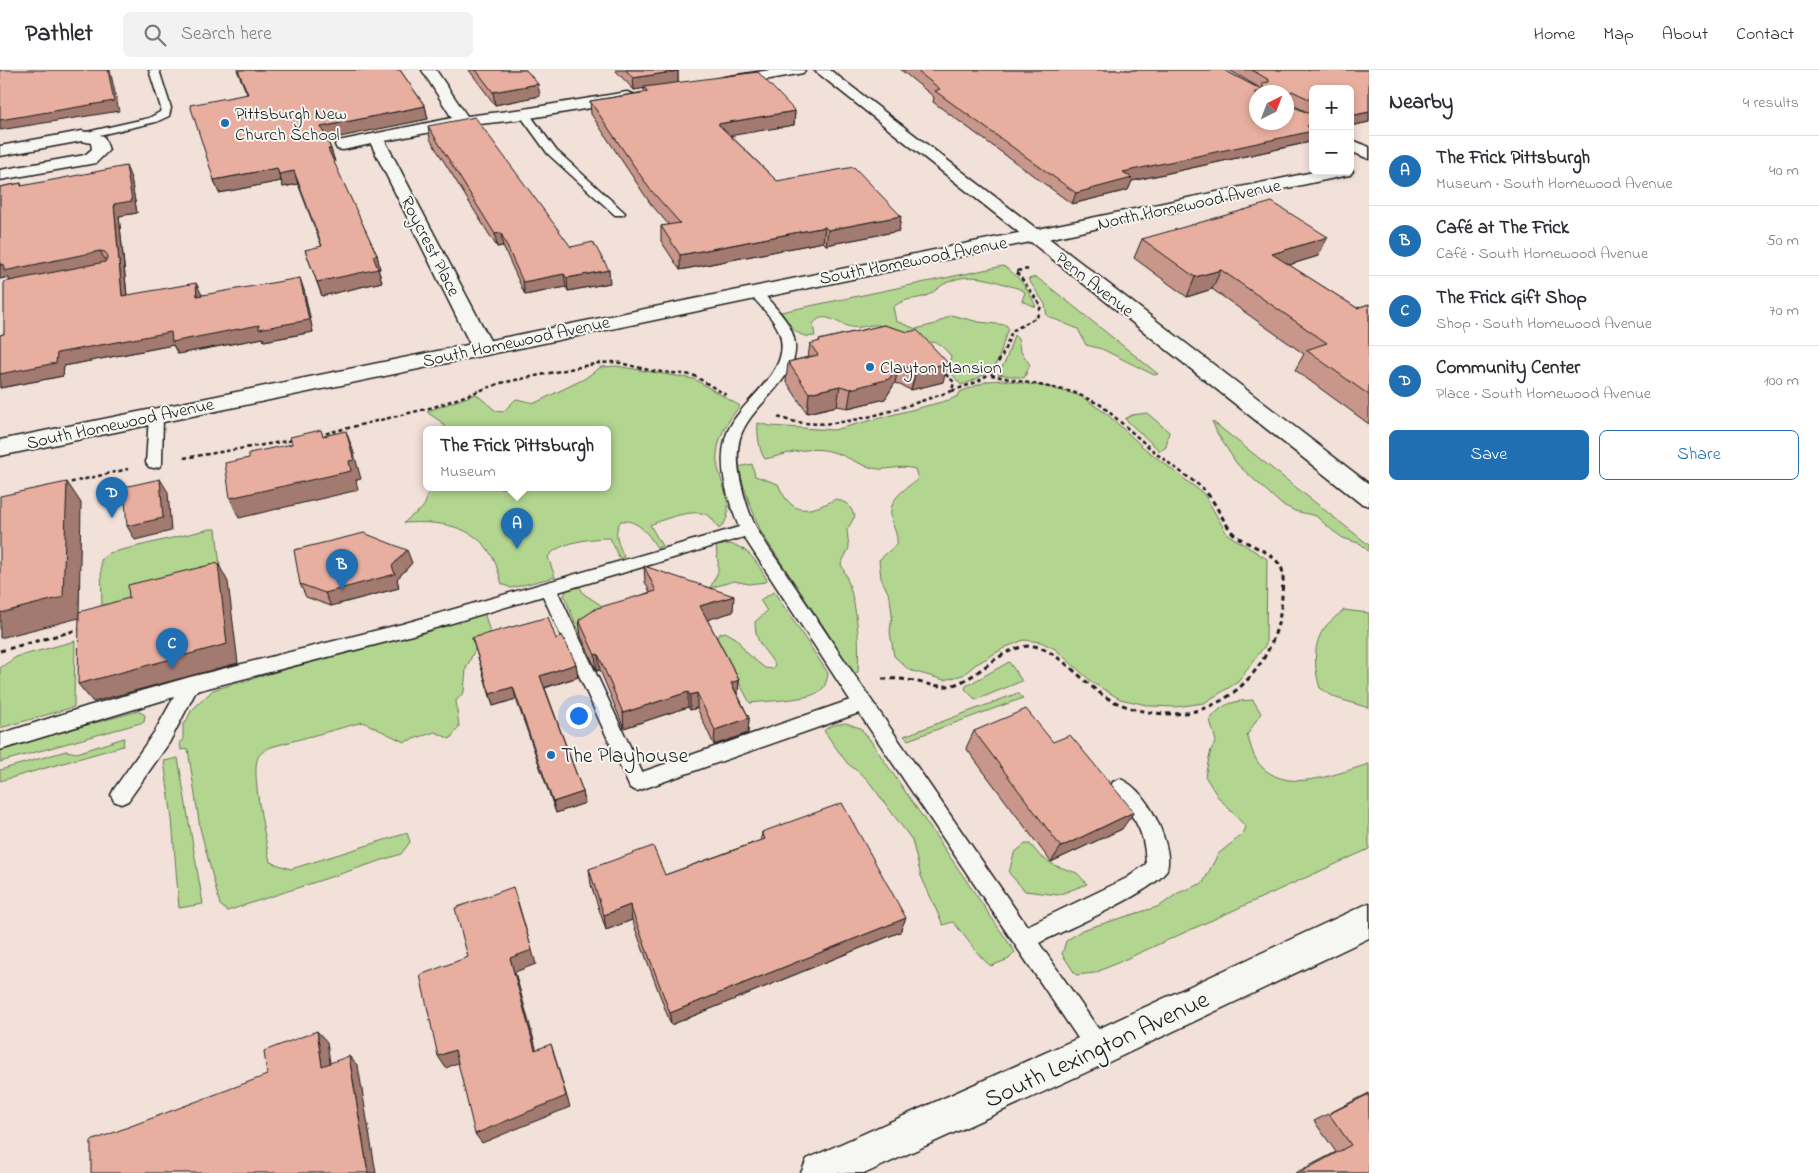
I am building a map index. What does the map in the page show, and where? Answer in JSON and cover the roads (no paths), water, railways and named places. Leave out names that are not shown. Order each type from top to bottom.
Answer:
[{"type":"main road","points":[[429,70],[462,121]]},
{"type":"main road","points":[[705,85],[798,70]]},
{"type":"main road","name":"Penn Avenue","points":[[820,70],[1369,498]]},
{"type":"main road","points":[[343,145],[462,121],[524,114],[638,96]]},
{"type":"main road","points":[[0,151],[82,136],[98,140],[101,150],[90,158],[0,175]]},
{"type":"main road","name":"Roycrest Place","points":[[379,145],[483,348]]},
{"type":"main road","points":[[1354,146],[1369,154]]},
{"type":"main road","points":[[1354,169],[1369,166]]},
{"type":"main road","name":"North Homewood Avenue","points":[[1033,236],[1325,175]]},
{"type":"main road","name":"South Homewood Avenue","points":[[0,448],[1033,236]]},
{"type":"main road","name":"South Lexington Avenue","points":[[821,1173],[1098,1048],[1369,920]]},
{"type":"lane","points":[[82,136],[152,120],[165,114],[166,108],[154,70]]},
{"type":"lane","points":[[524,114],[552,152],[619,213]]},
{"type":"lane","points":[[755,292],[787,333],[790,350],[786,364],[736,428],[731,450],[736,500],[748,530],[885,737],[1098,1048]]},
{"type":"lane","points":[[154,463],[156,416]]},
{"type":"lane","points":[[0,742],[88,714],[190,685],[402,631],[748,530]]},
{"type":"lane","points":[[548,588],[637,782],[864,703]]},
{"type":"lane","points":[[121,795],[162,737],[190,685]]},
{"type":"lane","points":[[1023,939],[1135,885],[1157,868],[1156,842],[1144,813],[1120,788]]},
{"type":"place","name":"Pittsburgh New Church School","points":[[225,123]]},
{"type":"place","name":"Clayton Mansion","points":[[870,367]]},
{"type":"place","name":"Community Center","points":[[112,518]]},
{"type":"place","name":"The Frick Pittsburgh","points":[[517,549]]},
{"type":"place","name":"Café at The Frick","points":[[342,590]]},
{"type":"place","name":"The Frick Gift Shop","points":[[172,669]]},
{"type":"place","name":"The Playhouse","points":[[551,755]]}]
